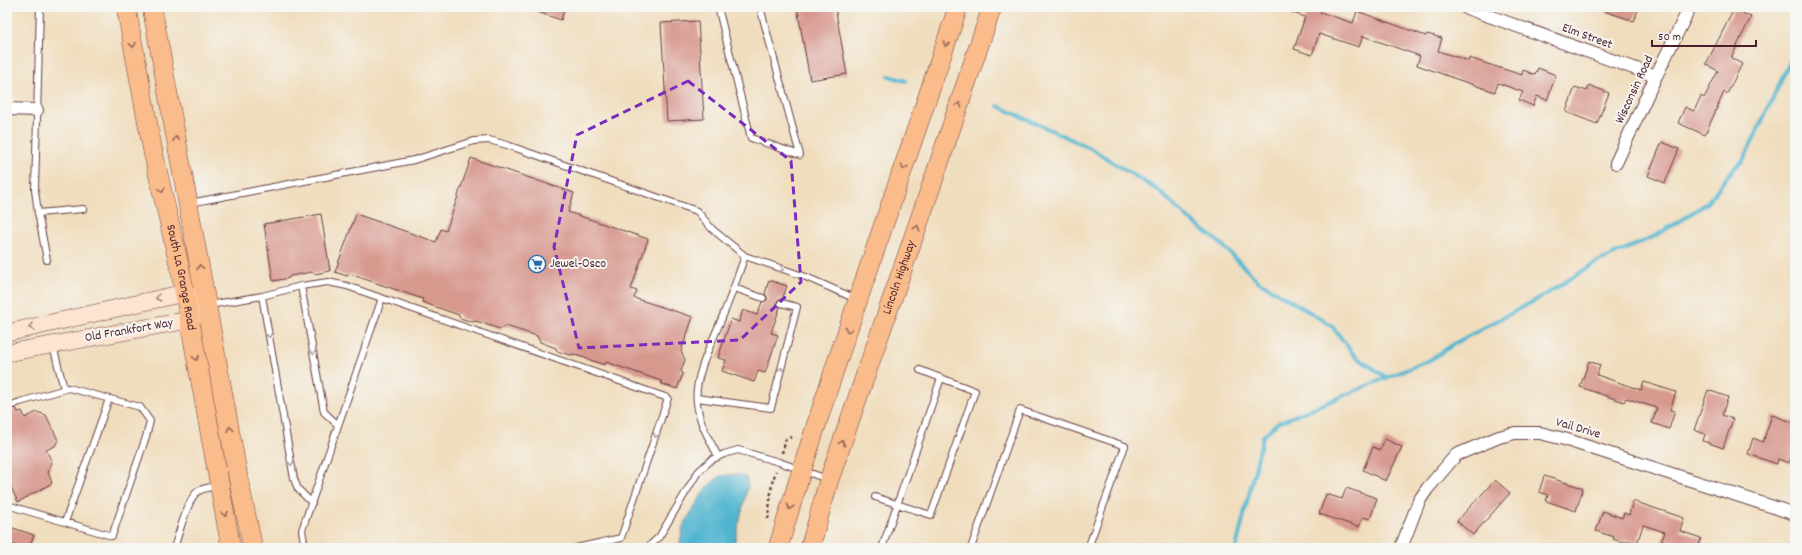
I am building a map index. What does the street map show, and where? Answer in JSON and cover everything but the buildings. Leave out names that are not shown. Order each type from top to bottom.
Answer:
[{"type":"main road","name":"South La Grange Road","points":[[126,7],[153,152],[181,273],[231,548]]},
{"type":"main road","name":"South La Grange Road","points":[[152,7],[239,482],[253,548]]},
{"type":"main road","points":[[778,548],[801,469],[958,7]]},
{"type":"main road","name":"Lincoln Highway","points":[[810,548],[829,480],[930,191],[992,7]]},
{"type":"street","name":"Elm Street","points":[[1464,7],[1656,76]]},
{"type":"street","name":"Wisconsin Road","points":[[1616,163],[1690,7]]},
{"type":"street","points":[[7,109],[37,110]]},
{"type":"street","points":[[184,293],[207,305]]},
{"type":"street","name":"Old Frankfort Way","points":[[7,333],[184,293]]},
{"type":"street","name":"Old Frankfort Way","points":[[7,353],[14,353],[189,320],[207,305]]},
{"type":"street","name":"Vail Drive","points":[[1401,548],[1413,513],[1423,495],[1456,455],[1499,437],[1515,433],[1540,433],[1564,438],[1795,514]]},
{"type":"lane","points":[[40,7],[35,190],[47,260]]},
{"type":"lane","points":[[718,7],[751,138],[800,155],[760,7]]},
{"type":"lane","points":[[188,203],[414,160],[474,141],[489,140],[507,144],[697,211],[712,229],[745,256],[806,277],[858,300]]},
{"type":"lane","points":[[38,213],[83,209]]},
{"type":"lane","points":[[718,456],[701,422],[697,398],[702,368],[734,288],[745,256]]},
{"type":"lane","points":[[207,305],[262,296],[301,286],[328,282],[347,286],[668,398],[621,538],[576,548]]},
{"type":"lane","points":[[301,286],[324,412],[338,425]]},
{"type":"lane","points":[[734,288],[763,298]]},
{"type":"lane","points":[[262,296],[294,479],[298,489],[312,503]]},
{"type":"lane","points":[[305,548],[302,530],[382,298]]},
{"type":"lane","points":[[697,398],[771,408],[797,307],[781,303]]},
{"type":"lane","points":[[53,345],[64,389]]},
{"type":"lane","points":[[876,497],[931,516],[975,391],[920,370]]},
{"type":"lane","points":[[882,548],[899,504],[941,378]]},
{"type":"lane","points":[[7,408],[20,402],[69,388],[140,407],[150,422],[112,536],[7,505]]},
{"type":"lane","points":[[65,522],[108,399]]},
{"type":"lane","points":[[971,548],[1020,410],[1125,446],[1088,548]]},
{"type":"lane","points":[[647,548],[659,537],[698,472],[711,460],[718,456],[738,450],[801,469],[829,480]]},
{"type":"lane","points":[[174,548],[189,505],[195,494],[204,489],[220,486]]},
{"type":"highlighted area","points":[[688,81],[791,161],[801,282],[740,340],[579,348],[554,247],[577,135]]},
{"type":"water","points":[[736,474],[746,477],[748,485],[733,548],[679,548],[683,526],[706,488],[720,476]]},
{"type":"waterway","points":[[1236,548],[1263,436],[1277,423],[1430,360],[1457,342],[1540,298],[1597,262],[1657,235],[1706,204],[1734,168],[1743,161],[1795,51]]},
{"type":"waterway","points":[[889,76],[906,81]]},
{"type":"waterway","points":[[998,106],[1090,148],[1159,191],[1189,219],[1219,242],[1258,281],[1331,325],[1355,356],[1387,378]]},
{"type":"place","name":"Jewel-Osco","points":[[537,264]]}]
